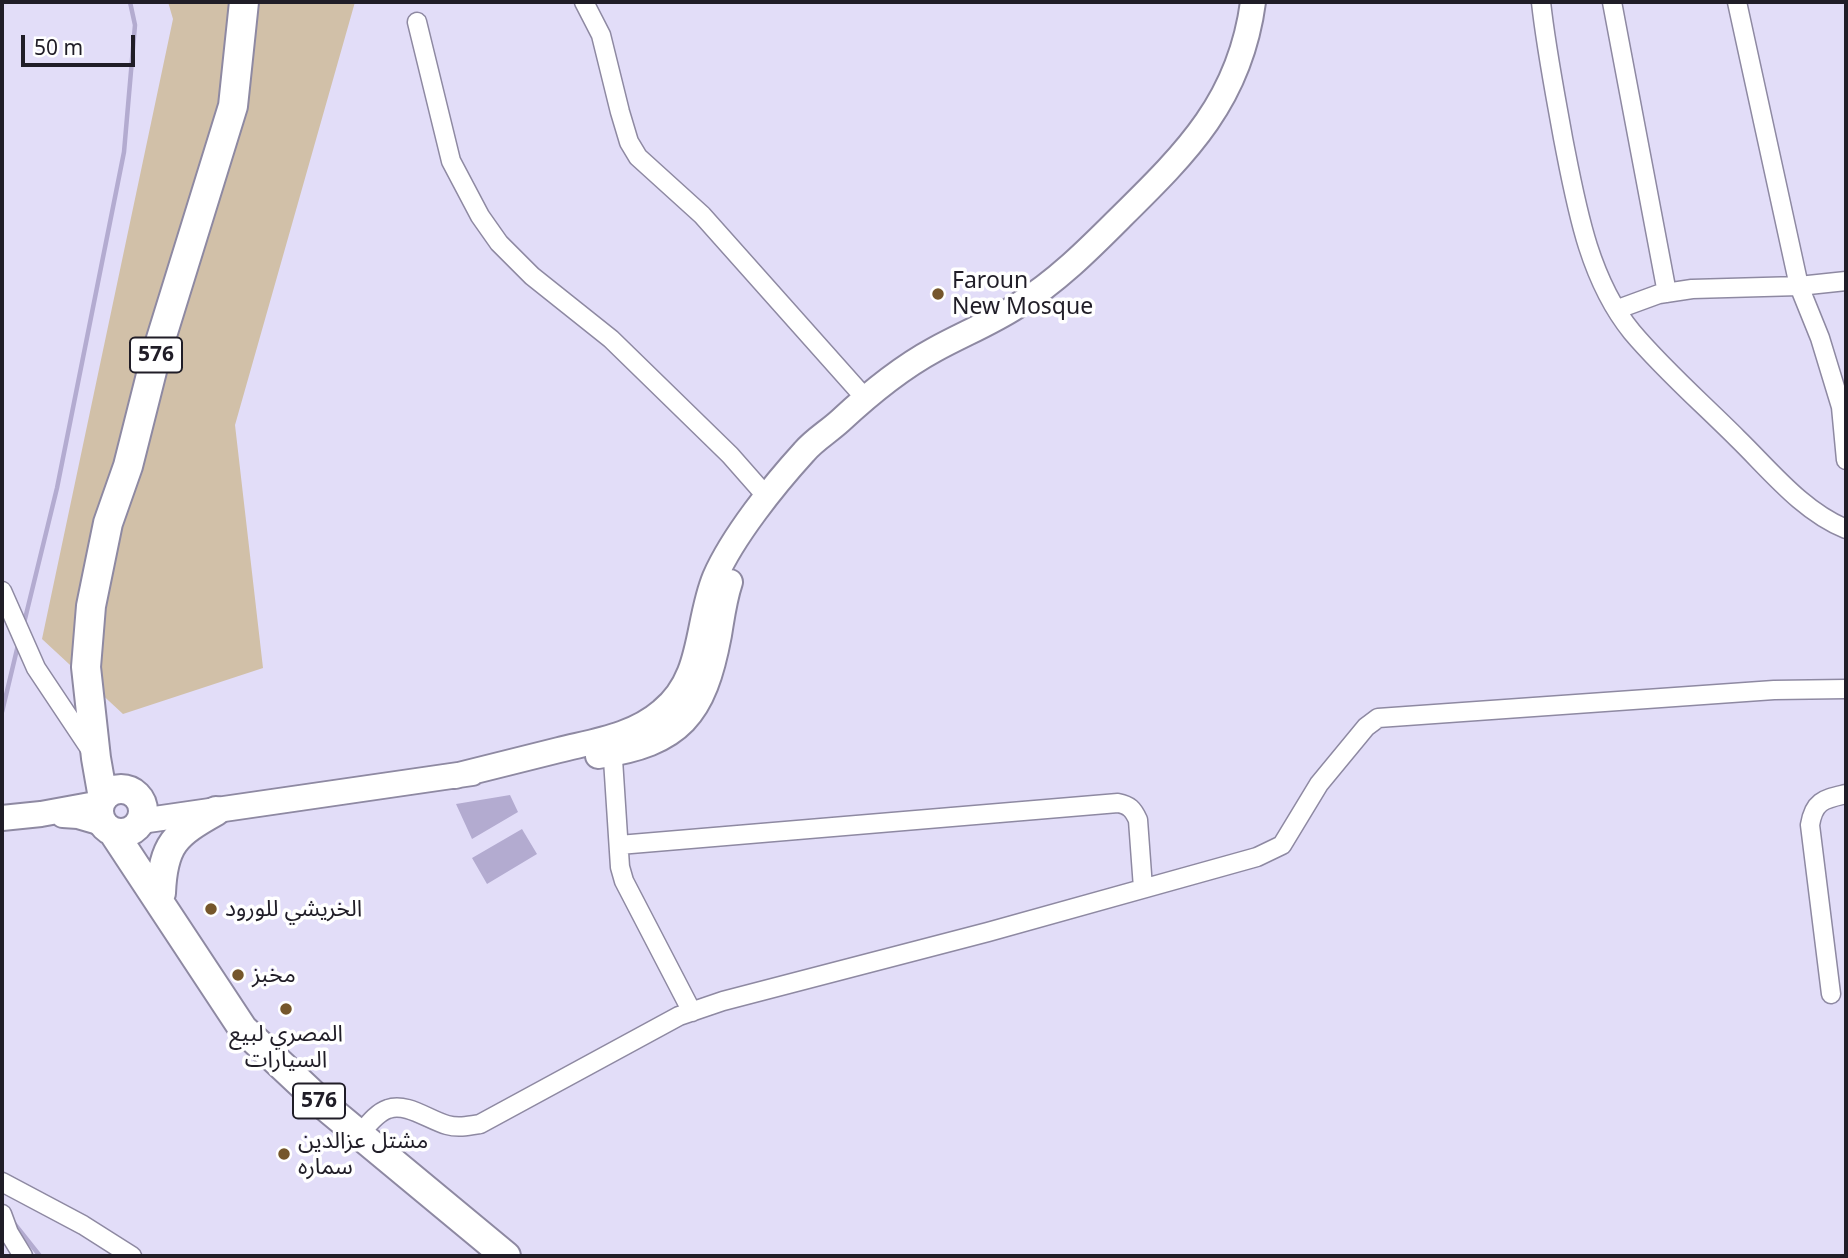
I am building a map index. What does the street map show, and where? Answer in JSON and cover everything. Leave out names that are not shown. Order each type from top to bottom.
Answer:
[{"type":"main road","name":"576","points":[[90,711],[86,667],[91,606],[108,523],[128,466],[156,355],[233,106],[244,2]]},
{"type":"main road","points":[[90,711],[96,758],[164,903]]},
{"type":"main road","points":[[90,711],[113,762],[121,812]]},
{"type":"main road","points":[[164,903],[162,867],[173,842],[194,823],[216,811]]},
{"type":"main road","name":"576","points":[[164,903],[203,971],[243,1029],[359,1135],[506,1256]]},
{"type":"street","points":[[584,2],[601,36],[629,142],[638,157],[702,215],[865,398]]},
{"type":"street","points":[[612,745],[665,709],[688,680],[696,660],[706,606],[716,575],[767,497],[806,449],[865,398],[922,357],[1004,314],[1042,289],[1077,261],[1187,150],[1214,113],[1238,64],[1253,2]]},
{"type":"street","points":[[1541,2],[1552,81],[1584,233],[1596,268],[1618,309],[1631,330],[1664,365],[1812,511],[1846,529]]},
{"type":"street","points":[[1612,2],[1667,293]]},
{"type":"street","points":[[1737,2],[1800,286],[1844,407],[1846,460]]},
{"type":"street","points":[[418,22],[451,161],[480,216],[499,243],[531,276],[611,339],[730,455],[767,497]]},
{"type":"street","points":[[1618,309],[1667,293],[1692,289],[1800,286],[1846,281]]},
{"type":"street","points":[[2,818],[41,814],[216,811],[455,776],[612,745],[640,748],[660,740],[680,726],[695,709],[706,690],[723,602],[730,583],[749,550],[838,422]]},
{"type":"street","points":[[2,591],[36,668],[96,758]]},
{"type":"street","points":[[359,1135],[378,1115],[393,1107],[403,1108],[448,1125],[463,1127],[480,1124],[679,1016],[723,1001],[1257,858],[1282,845],[1320,784],[1366,727],[1378,718],[1774,690],[1846,689]]},
{"type":"street","points":[[612,745],[624,881],[692,1012]]},
{"type":"street","points":[[1831,994],[1810,825],[1816,805],[1826,799],[1846,794]]},
{"type":"street","points":[[619,845],[1118,803],[1128,805],[1138,820],[1143,888]]},
{"type":"street","points":[[121,812],[262,804]]},
{"type":"street","points":[[2,1182],[83,1225],[132,1256]]},
{"type":"street","points":[[2,1214],[9,1234],[23,1256]]},
{"type":"shaded area","points":[[168,2],[355,2],[235,425],[263,668],[123,714],[42,639],[173,19]]},
{"type":"shaded area","points":[[510,795],[518,812],[472,839],[456,804]]},
{"type":"shaded area","points":[[522,829],[537,854],[487,884],[472,858]]},
{"type":"waterway","points":[[24,623],[57,488],[124,152],[135,25],[130,2]]},
{"type":"waterway","points":[[2,712],[18,645]]},
{"type":"waterway","points":[[13,1222],[40,1256]]},
{"type":"place","name":"Faroun New Mosque","points":[[938,294]]},
{"type":"place","name":"الخريشي للورود","points":[[211,909]]},
{"type":"place","name":"مخبز","points":[[238,975]]},
{"type":"place","name":"المصري لبيع السيارات","points":[[286,1009]]},
{"type":"place","name":"مشتل عزالدين سماره","points":[[284,1154]]}]
